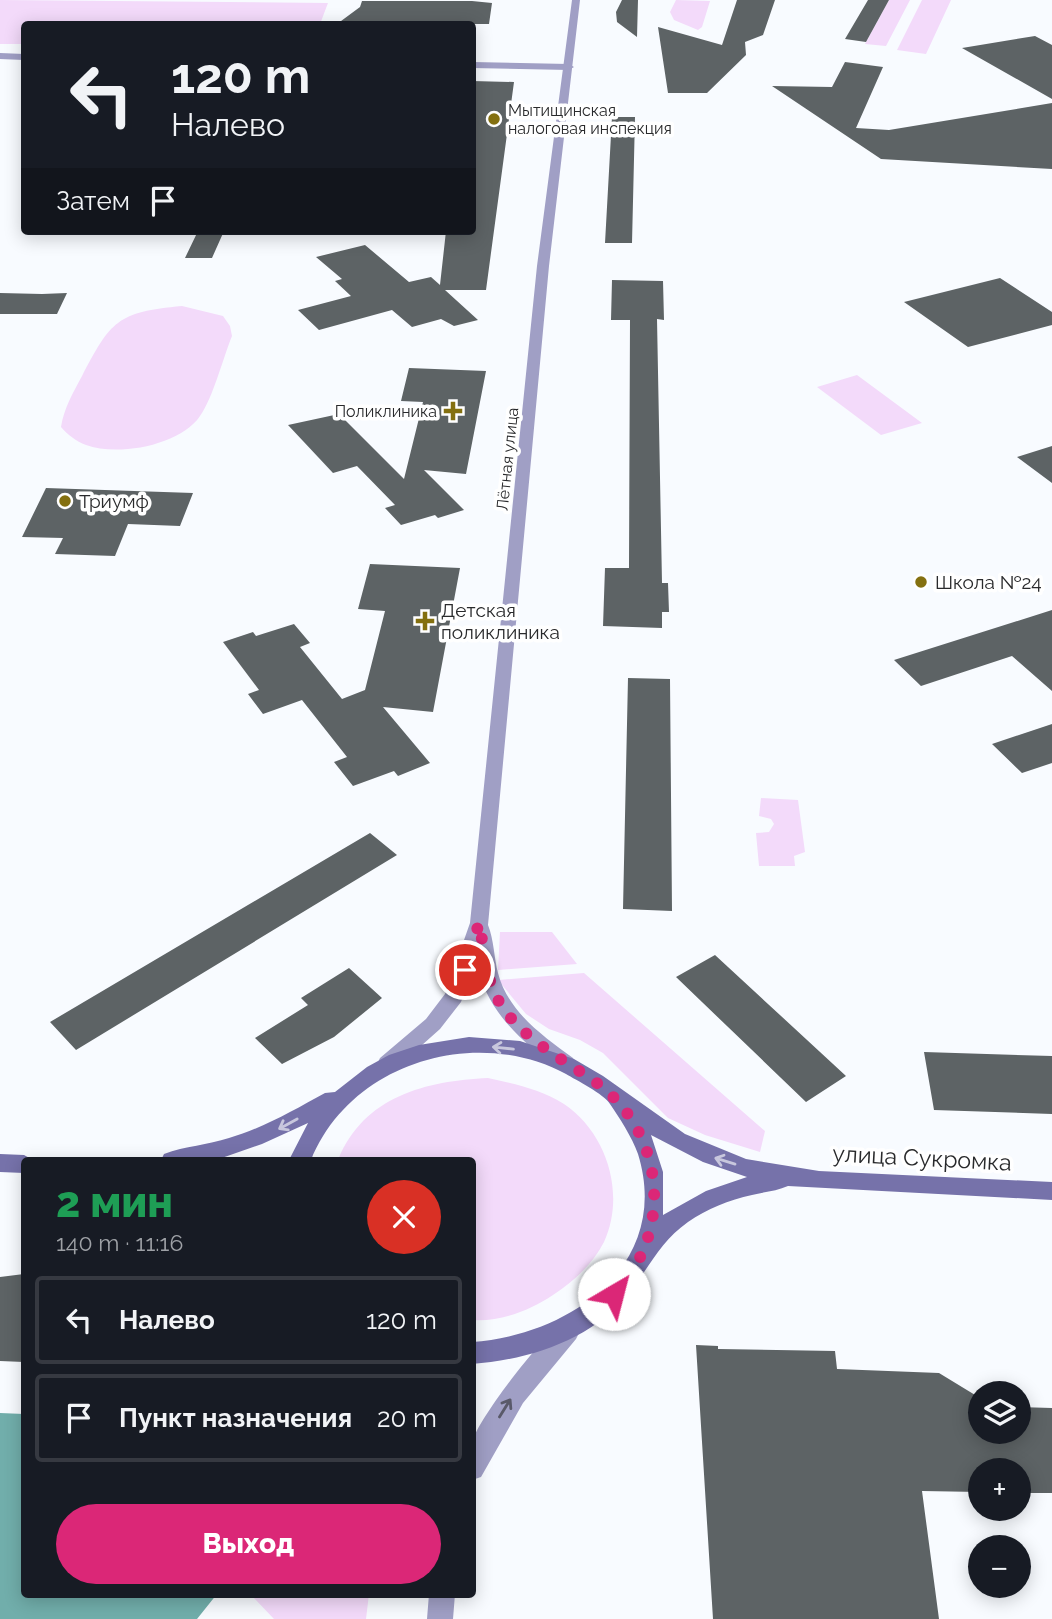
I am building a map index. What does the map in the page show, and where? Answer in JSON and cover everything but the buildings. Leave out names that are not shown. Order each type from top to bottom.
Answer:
[{"type":"main road","points":[[188,1157],[226,1150],[269,1135],[381,1069],[429,1051],[467,1045],[508,1047],[541,1055],[569,1066],[675,1139],[710,1156],[791,1178]]},
{"type":"main road","points":[[602,1087],[626,1112],[642,1137],[651,1161],[655,1194],[651,1229],[636,1265]]},
{"type":"main road","points":[[301,1157],[304,1146],[325,1114],[347,1091]]},
{"type":"main road","points":[[0,1163],[21,1164]]},
{"type":"main road","points":[[476,1353],[522,1347],[572,1327],[614,1294],[657,1235],[691,1210],[724,1193],[791,1178]]},
{"type":"main road","name":"улица Сукромка","points":[[791,1178],[1052,1191]]},
{"type":"street","name":"Лётная улица","points":[[479,923],[543,266],[576,0]]},
{"type":"street","points":[[0,56],[21,57]]},
{"type":"street","points":[[476,65],[569,67]]},
{"type":"street","points":[[479,923],[496,997],[536,1042],[569,1066]]},
{"type":"street","points":[[381,1069],[433,1024],[454,997],[479,923]]},
{"type":"street","points":[[476,1460],[505,1406],[533,1368],[572,1327]]},
{"type":"street","points":[[440,1619],[443,1598]]},
{"type":"shaded area","points":[[0,0],[328,3],[321,21],[21,21],[21,44],[0,44]]},
{"type":"shaded area","points":[[676,0],[710,1],[702,27],[698,30],[674,20],[670,12]]},
{"type":"shaded area","points":[[889,0],[910,0],[886,46],[865,44]]},
{"type":"shaded area","points":[[922,0],[951,0],[926,54],[897,50]]},
{"type":"shaded area","points":[[182,306],[223,316],[230,326],[232,336],[209,399],[191,426],[164,441],[115,450],[82,443],[66,433],[61,427],[62,420],[72,395],[109,331],[129,316],[160,308]]},
{"type":"shaded area","points":[[857,375],[922,423],[881,435],[817,387]]},
{"type":"shaded area","points":[[761,798],[798,800],[805,852],[794,856],[795,866],[759,866],[756,833],[769,832],[774,824],[771,819],[759,816]]},
{"type":"shaded area","points":[[500,932],[552,932],[577,964],[498,970]]},
{"type":"shaded area","points":[[584,973],[765,1131],[760,1152],[705,1135],[668,1118],[603,1053],[580,1040],[549,1029],[526,1014],[498,980]]},
{"type":"shaded area","points":[[488,1078],[518,1085],[546,1094],[564,1104],[579,1116],[591,1131],[608,1166],[612,1185],[613,1204],[604,1242],[582,1272],[544,1300],[525,1310],[494,1319],[476,1320],[476,1157],[340,1157],[349,1138],[381,1107],[420,1088]]},
{"type":"shaded area","points":[[254,1598],[369,1598],[366,1619],[274,1619]]},
{"type":"water","points":[[0,1413],[21,1414],[21,1598],[214,1598],[197,1619],[0,1619]]},
{"type":"place","name":"Мытищинская налоговая инспекция","points":[[494,119]]},
{"type":"place","name":"Поликлиника","points":[[453,411]]},
{"type":"place","name":"Триумф","points":[[65,501]]},
{"type":"place","name":"Школа №24","points":[[921,582]]},
{"type":"place","name":"Детская поликлиника","points":[[425,621]]},
{"type":"route","points":[[465,970],[479,923],[496,997],[536,1042],[602,1087],[626,1112],[642,1137],[651,1161],[655,1194],[651,1229],[636,1265],[614,1294]]}]
